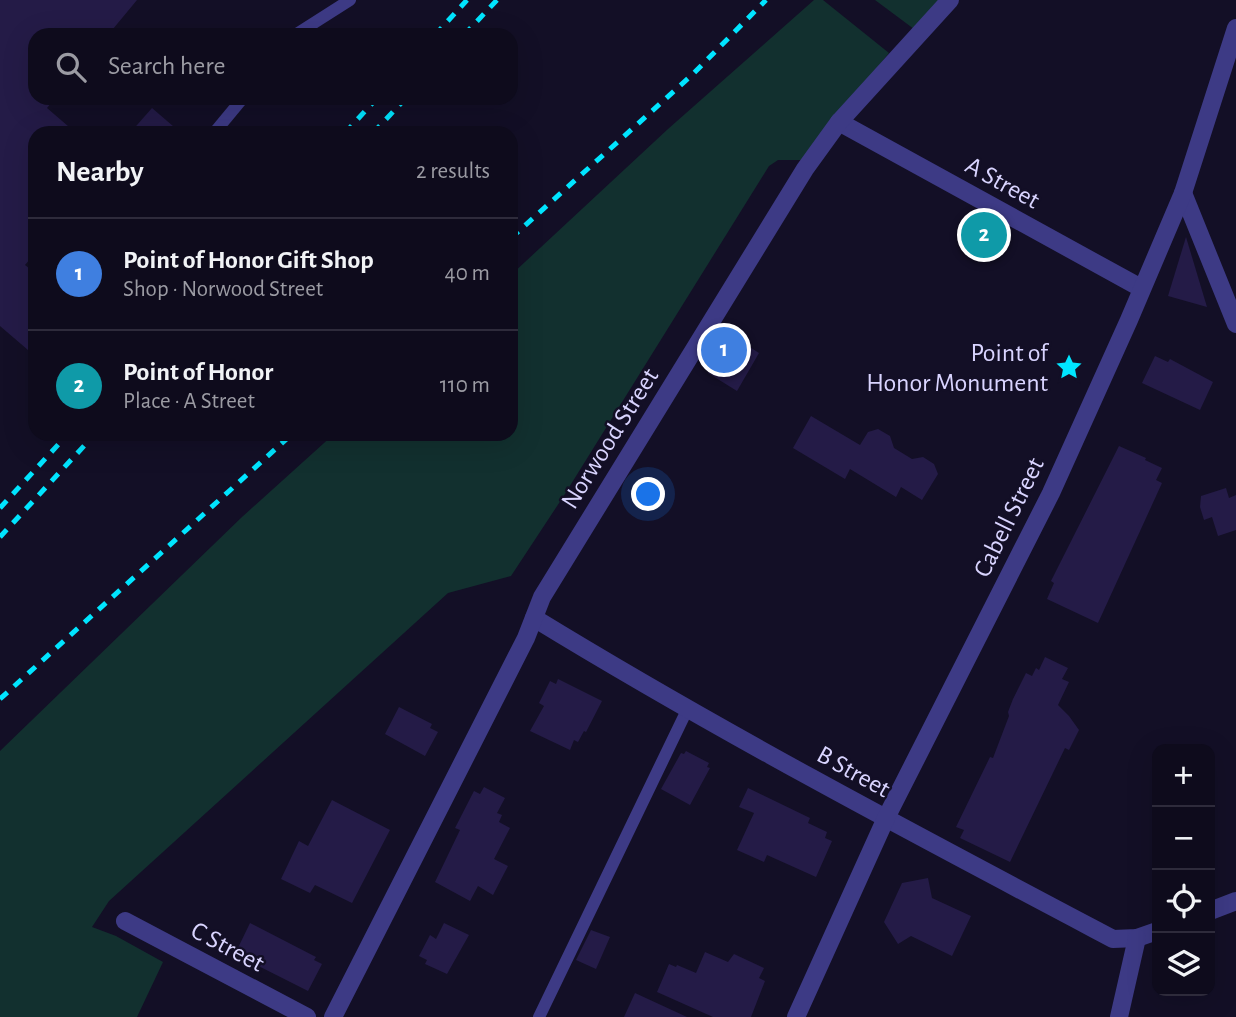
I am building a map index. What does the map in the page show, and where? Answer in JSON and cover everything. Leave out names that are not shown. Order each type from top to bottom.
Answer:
[{"type":"street","name":"Norwood Street","points":[[334,1017],[534,618],[542,597],[790,193],[839,122],[950,0]]},
{"type":"street","name":"Cabell Street","points":[[796,1017],[886,818],[1051,493],[1129,320],[1184,193],[1236,27]]},
{"type":"street","name":"A Street","points":[[839,122],[1141,288]]},
{"type":"street","points":[[1184,193],[1236,324]]},
{"type":"street","name":"B Street","points":[[534,618],[688,708],[886,818],[1113,939],[1138,938],[1152,933]]},
{"type":"street","points":[[1215,909],[1236,901]]},
{"type":"street","name":"C Street","points":[[125,921],[307,1017]]},
{"type":"street","points":[[1119,1017],[1138,938]]},
{"type":"lane","points":[[306,28],[349,0]]},
{"type":"lane","points":[[220,126],[237,105]]},
{"type":"lane","points":[[539,1017],[688,708]]},
{"type":"green space","points":[[814,0],[823,0],[889,53],[802,160],[778,160],[769,166],[511,576],[448,593],[109,901],[92,927],[116,936],[163,962],[137,1017],[0,1017],[0,751],[242,517],[326,441],[518,441],[518,268],[668,129]]},
{"type":"green space","points":[[875,0],[941,0],[914,29]]},
{"type":"building","points":[[0,0],[137,0],[114,28],[28,28],[28,105],[49,105],[47,108],[68,126],[28,126],[28,261],[25,265],[28,267],[28,350],[0,326]]},
{"type":"building","points":[[152,108],[173,126],[136,126]]},
{"type":"building","points":[[1186,237],[1207,307],[1168,296]]},
{"type":"building","points":[[731,335],[759,353],[737,391],[708,373]]},
{"type":"building","points":[[1155,356],[1168,362],[1170,359],[1213,382],[1200,410],[1142,383]]},
{"type":"building","points":[[811,416],[860,445],[868,432],[878,429],[890,436],[894,448],[912,459],[923,457],[934,464],[938,474],[922,500],[901,487],[896,497],[850,469],[845,479],[793,448]]},
{"type":"building","points":[[1119,446],[1162,468],[1156,480],[1162,483],[1098,623],[1047,599],[1054,583],[1051,581]]},
{"type":"building","points":[[1226,488],[1229,498],[1236,495],[1236,530],[1218,536],[1212,517],[1204,520],[1200,507],[1201,496]]},
{"type":"building","points":[[1045,657],[1068,668],[1062,679],[1069,682],[1058,705],[1079,730],[1069,750],[1065,748],[1010,862],[960,838],[964,830],[956,827],[990,757],[993,758],[1013,699],[1026,673],[1032,676],[1036,668],[1039,670]]},
{"type":"building","points":[[558,679],[602,701],[586,732],[584,731],[578,742],[574,740],[570,750],[530,731],[544,706],[539,703],[550,681],[556,684]]},
{"type":"building","points":[[399,707],[432,724],[430,728],[438,732],[425,756],[385,734]]},
{"type":"building","points":[[686,751],[709,763],[707,767],[710,768],[690,805],[661,789],[681,753]]},
{"type":"building","points":[[484,787],[505,798],[497,813],[502,815],[499,822],[510,828],[494,859],[508,866],[493,895],[478,886],[470,901],[435,882],[460,830],[455,828],[474,791],[480,794]]},
{"type":"building","points":[[748,788],[810,818],[808,823],[827,832],[825,838],[832,841],[816,877],[767,855],[764,862],[737,850],[754,813],[739,807]]},
{"type":"building","points":[[332,800],[390,830],[352,903],[315,885],[310,893],[281,879],[299,841],[308,846]]},
{"type":"building","points":[[928,878],[932,898],[971,916],[952,956],[911,936],[898,944],[884,922],[902,883]]},
{"type":"building","points":[[250,923],[316,957],[314,960],[322,964],[308,991],[235,954]]},
{"type":"building","points":[[444,923],[469,935],[447,974],[425,964],[427,960],[419,956],[430,935],[436,939]]},
{"type":"building","points":[[591,930],[610,937],[596,969],[576,960]]},
{"type":"building","points":[[705,952],[728,962],[734,954],[764,968],[759,978],[765,981],[751,1017],[713,1017],[657,992],[669,964],[696,973]]},
{"type":"building","points":[[635,993],[687,1017],[624,1017]]},
{"type":"railway","points":[[441,28],[467,0]]},
{"type":"railway","points":[[471,28],[497,0]]},
{"type":"railway","points":[[518,232],[692,75],[766,0]]},
{"type":"railway","points":[[351,126],[371,105]]},
{"type":"railway","points":[[380,126],[399,105]]},
{"type":"railway","points":[[0,508],[62,441]]},
{"type":"railway","points":[[0,537],[89,441]]},
{"type":"railway","points":[[0,699],[284,441]]},
{"type":"place","name":"Point of Honor","points":[[984,235]]},
{"type":"place","name":"Point of Honor Gift Shop","points":[[724,350]]},
{"type":"place","name":"Point of Honor Monument","points":[[1069,367]]}]
